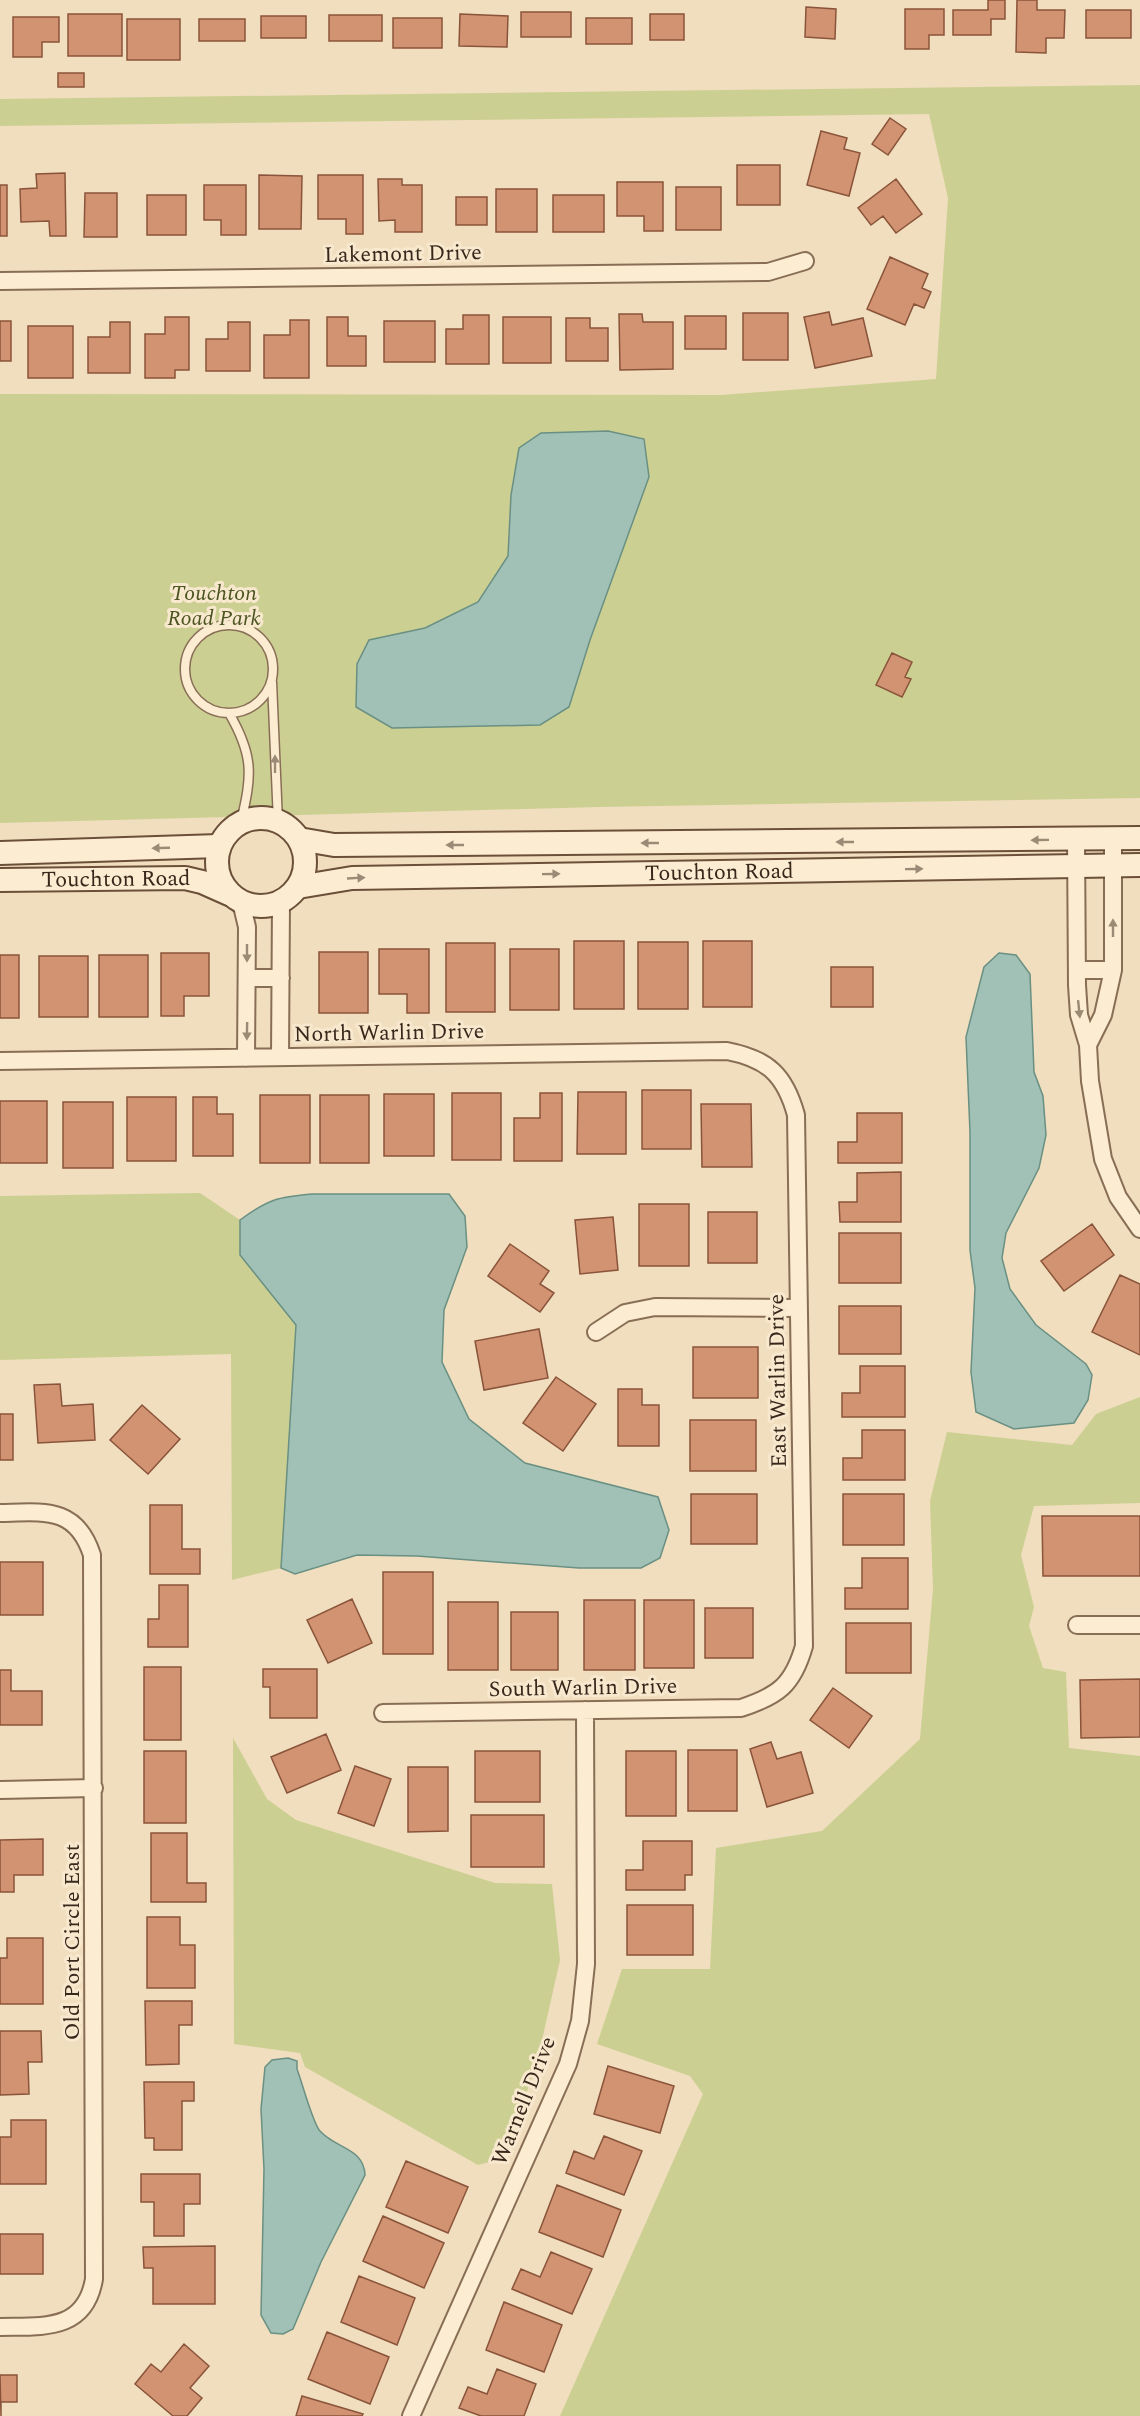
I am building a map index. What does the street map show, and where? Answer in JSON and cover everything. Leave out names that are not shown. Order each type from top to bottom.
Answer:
[{"type":"street","name":"Lakemont Drive","points":[[0,280],[768,272],[805,261]]},
{"type":"street","points":[[219,846],[228,832],[241,822],[257,818],[278,822],[288,827],[299,839],[305,855],[304,872],[298,887],[281,902],[280,1057]]},
{"type":"street","name":"Touchton Road","points":[[299,839],[346,845],[1140,838]]},
{"type":"street","points":[[1076,839],[1079,1015],[1089,1045],[1090,1081],[1103,1159],[1118,1197],[1140,1229]]},
{"type":"street","points":[[1089,1045],[1103,1015],[1113,970],[1113,839]]},
{"type":"street","name":"Touchton Road","points":[[0,853],[219,846],[217,872],[235,898]]},
{"type":"street","name":"Touchton Road","points":[[298,887],[352,878],[1140,865]]},
{"type":"street","name":"Touchton Road","points":[[0,880],[185,878],[202,882],[235,898],[261,907],[281,902]]},
{"type":"street","points":[[235,898],[247,927],[246,1058]]},
{"type":"street","points":[[1077,970],[1113,970]]},
{"type":"street","points":[[247,978],[281,978]]},
{"type":"street","name":"North Warlin Drive","points":[[0,1061],[727,1051],[750,1055],[774,1070]]},
{"type":"street","name":"East Warlin Drive","points":[[774,1070],[789,1088],[796,1114],[804,1646],[798,1669],[781,1691]]},
{"type":"street","points":[[596,1332],[625,1313],[655,1307],[799,1308]]},
{"type":"street","name":"Old Port Circle East","points":[[0,1513],[44,1512],[62,1516],[75,1524],[86,1537],[92,1555],[94,1788],[94,2279],[92,2295],[82,2309],[68,2320],[50,2326],[0,2327]]},
{"type":"street","points":[[1077,1625],[1140,1626]]},
{"type":"street","name":"South Warlin Drive","points":[[383,1713],[741,1708],[781,1691]]},
{"type":"street","name":"Warnell Drive","points":[[411,2416],[568,2064],[580,2021],[586,1964],[585,1710]]},
{"type":"street","points":[[0,1790],[94,1788]]},
{"type":"lane","points":[[272,682],[256,704],[243,711],[229,713],[215,710],[202,704],[186,681],[185,667],[188,653],[196,640],[207,631],[222,626],[237,625],[251,630],[270,652],[273,667],[278,822]]},
{"type":"lane","points":[[229,713],[246,746],[249,760],[248,790],[241,822]]},
{"type":"green space","name":"Touchton Road Park","points":[[1140,85],[1140,798],[598,807],[0,823],[0,394],[721,395],[936,379],[948,198],[929,114],[0,126],[0,99]]},
{"type":"green space","points":[[200,1193],[240,1220],[240,1255],[296,1325],[281,1568],[232,1580],[231,1354],[0,1360],[0,1196]]},
{"type":"green space","points":[[1140,1397],[1140,1503],[1034,1506],[1021,1555],[1034,1607],[1029,1626],[1043,1668],[1066,1672],[1069,1748],[1140,1756],[1140,2416],[560,2416],[703,2094],[690,2076],[597,2044],[622,1969],[710,1969],[716,1848],[822,1831],[920,1739],[933,1589],[930,1501],[947,1432],[1072,1445],[1096,1414]]},
{"type":"green space","points":[[233,1738],[267,1799],[296,1820],[495,1883],[552,1884],[560,1960],[536,2067],[502,2159],[478,2165],[305,2067],[300,2053],[234,2044]]},
{"type":"water","points":[[608,431],[644,439],[649,477],[590,640],[569,707],[540,725],[392,728],[356,707],[357,664],[369,640],[425,628],[478,602],[508,556],[511,495],[519,448],[541,433]]},
{"type":"water","points":[[999,953],[1016,955],[1030,974],[1034,1072],[1043,1096],[1046,1135],[1039,1168],[1006,1233],[1002,1258],[1010,1289],[1036,1325],[1086,1364],[1092,1375],[1088,1400],[1074,1423],[1014,1429],[976,1412],[971,1372],[975,1288],[970,1250],[970,1132],[966,1037],[984,967]]},
{"type":"water","points":[[313,1194],[449,1194],[465,1216],[467,1247],[444,1310],[442,1362],[469,1419],[525,1463],[658,1497],[669,1530],[660,1558],[641,1568],[579,1568],[417,1556],[357,1555],[295,1574],[281,1568],[296,1325],[240,1255],[240,1220],[274,1200]]},
{"type":"water","points":[[288,2058],[297,2061],[297,2069],[317,2127],[326,2137],[360,2159],[365,2175],[321,2262],[293,2329],[283,2334],[271,2333],[261,2315],[264,2169],[261,2109],[265,2067],[272,2060]]},
{"type":"building","points":[[988,0],[1005,0],[1005,19],[991,19],[991,35],[953,35],[953,10],[988,10]]},
{"type":"building","points":[[1017,0],[1037,0],[1037,10],[1065,10],[1064,38],[1046,38],[1046,53],[1016,52]]},
{"type":"building","points":[[806,7],[836,9],[835,39],[805,37]]},
{"type":"building","points":[[905,9],[944,9],[944,35],[929,35],[929,49],[905,49]]},
{"type":"building","points":[[1086,10],[1131,10],[1131,38],[1086,38]]},
{"type":"building","points":[[521,12],[571,12],[571,37],[521,37]]},
{"type":"building","points":[[68,14],[122,14],[122,56],[68,56]]},
{"type":"building","points":[[460,14],[508,16],[507,47],[459,46]]},
{"type":"building","points":[[650,14],[684,14],[684,40],[650,40]]},
{"type":"building","points":[[329,15],[382,15],[382,41],[329,41]]},
{"type":"building","points":[[261,16],[306,16],[306,38],[261,38]]},
{"type":"building","points":[[13,17],[59,17],[59,42],[42,42],[42,57],[13,57]]},
{"type":"building","points":[[393,18],[442,18],[442,48],[393,48]]},
{"type":"building","points":[[586,18],[632,18],[632,44],[586,44]]},
{"type":"building","points":[[127,19],[180,19],[180,60],[127,60]]},
{"type":"building","points":[[199,19],[245,19],[245,41],[199,41]]},
{"type":"building","points":[[58,73],[84,73],[84,87],[58,87]]},
{"type":"building","points":[[890,118],[906,129],[888,155],[872,144]]},
{"type":"building","points":[[821,131],[847,138],[844,149],[860,153],[849,196],[807,185]]},
{"type":"building","points":[[737,165],[780,165],[780,205],[737,205]]},
{"type":"building","points":[[65,173],[66,236],[50,236],[49,221],[21,222],[20,189],[37,188],[36,174]]},
{"type":"building","points":[[259,175],[302,176],[301,229],[259,229]]},
{"type":"building","points":[[318,175],[363,175],[363,234],[346,234],[346,219],[318,219]]},
{"type":"building","points":[[378,179],[402,179],[402,185],[422,185],[422,232],[395,232],[395,220],[379,221]]},
{"type":"building","points":[[896,179],[922,214],[896,233],[883,216],[871,225],[858,208]]},
{"type":"building","points":[[617,182],[663,182],[663,231],[644,231],[644,216],[617,216]]},
{"type":"building","points":[[0,185],[7,185],[7,236],[0,236]]},
{"type":"building","points":[[204,185],[246,185],[246,235],[221,235],[221,220],[204,220]]},
{"type":"building","points":[[676,187],[721,187],[721,230],[676,230]]},
{"type":"building","points":[[496,189],[537,189],[537,232],[496,232]]},
{"type":"building","points":[[85,193],[117,193],[117,237],[84,237]]},
{"type":"building","points":[[147,195],[186,195],[186,235],[147,235]]},
{"type":"building","points":[[553,195],[604,195],[604,232],[553,232]]},
{"type":"building","points":[[456,197],[487,197],[487,225],[456,225]]},
{"type":"building","points":[[890,257],[928,274],[922,288],[931,292],[924,308],[914,304],[905,325],[867,309]]},
{"type":"building","points":[[829,312],[832,325],[863,318],[872,356],[815,368],[804,317]]},
{"type":"building","points":[[743,313],[788,313],[788,360],[743,360]]},
{"type":"building","points":[[619,314],[642,314],[643,322],[673,322],[673,369],[620,370]]},
{"type":"building","points":[[463,315],[489,315],[489,364],[446,364],[446,329],[463,329]]},
{"type":"building","points":[[685,316],[726,316],[726,349],[685,349]]},
{"type":"building","points":[[165,317],[189,317],[189,370],[175,370],[175,378],[145,378],[145,334],[165,334]]},
{"type":"building","points":[[327,317],[348,317],[348,336],[366,336],[366,366],[327,366]]},
{"type":"building","points":[[503,317],[551,317],[551,363],[503,363]]},
{"type":"building","points":[[566,318],[590,318],[590,328],[608,328],[608,361],[566,361]]},
{"type":"building","points":[[290,320],[309,320],[309,378],[264,378],[264,335],[290,335]]},
{"type":"building","points":[[0,321],[11,321],[11,361],[0,361]]},
{"type":"building","points":[[384,321],[435,321],[435,362],[384,362]]},
{"type":"building","points":[[110,322],[130,322],[130,373],[88,373],[88,337],[110,337]]},
{"type":"building","points":[[228,322],[250,322],[250,371],[206,371],[206,339],[228,339]]},
{"type":"building","points":[[28,326],[73,326],[73,378],[28,378]]},
{"type":"building","points":[[892,653],[912,662],[905,677],[911,679],[902,697],[876,685]]},
{"type":"building","points":[[574,941],[624,941],[624,1009],[574,1009]]},
{"type":"building","points":[[703,941],[752,941],[752,1007],[703,1007]]},
{"type":"building","points":[[638,942],[688,942],[688,1009],[638,1009]]},
{"type":"building","points":[[446,943],[495,943],[495,1012],[446,1012]]},
{"type":"building","points":[[379,949],[429,949],[429,1013],[407,1013],[407,994],[379,994]]},
{"type":"building","points":[[510,949],[559,949],[559,1010],[510,1010]]},
{"type":"building","points":[[319,952],[368,952],[368,1013],[319,1013]]},
{"type":"building","points":[[161,953],[209,953],[209,996],[184,996],[184,1016],[161,1016]]},
{"type":"building","points":[[0,955],[19,955],[19,1018],[0,1018]]},
{"type":"building","points":[[99,955],[148,955],[148,1017],[99,1017]]},
{"type":"building","points":[[39,956],[88,956],[88,1017],[39,1017]]},
{"type":"building","points":[[831,967],[873,967],[873,1007],[831,1007]]},
{"type":"building","points":[[642,1090],[691,1090],[691,1149],[642,1149]]},
{"type":"building","points":[[578,1092],[626,1092],[626,1154],[577,1154]]},
{"type":"building","points":[[452,1093],[501,1093],[501,1160],[452,1160]]},
{"type":"building","points":[[540,1093],[562,1093],[562,1161],[514,1161],[514,1118],[540,1118]]},
{"type":"building","points":[[384,1094],[434,1094],[434,1156],[384,1156]]},
{"type":"building","points":[[260,1095],[310,1095],[310,1163],[260,1163]]},
{"type":"building","points":[[320,1095],[369,1095],[369,1163],[320,1163]]},
{"type":"building","points":[[127,1097],[176,1097],[176,1161],[127,1161]]},
{"type":"building","points":[[193,1097],[217,1097],[217,1114],[233,1114],[233,1156],[193,1156]]},
{"type":"building","points":[[0,1101],[47,1101],[47,1163],[0,1163]]},
{"type":"building","points":[[63,1102],[113,1102],[113,1168],[63,1168]]},
{"type":"building","points":[[701,1104],[751,1104],[752,1167],[702,1167]]},
{"type":"building","points":[[857,1113],[902,1113],[902,1163],[838,1163],[838,1142],[857,1142]]},
{"type":"building","points":[[901,1172],[901,1222],[840,1222],[839,1202],[857,1202],[857,1173]]},
{"type":"building","points":[[639,1204],[689,1204],[689,1266],[639,1266]]},
{"type":"building","points":[[708,1212],[757,1212],[757,1263],[708,1263]]},
{"type":"building","points":[[613,1217],[618,1270],[580,1274],[575,1220]]},
{"type":"building","points":[[1092,1224],[1114,1255],[1064,1291],[1041,1261]]},
{"type":"building","points":[[839,1233],[901,1233],[901,1283],[839,1283]]},
{"type":"building","points":[[510,1244],[549,1271],[540,1284],[554,1293],[540,1312],[488,1276]]},
{"type":"building","points":[[1120,1275],[1140,1284],[1140,1355],[1092,1332]]},
{"type":"building","points":[[839,1306],[901,1306],[901,1354],[839,1354]]},
{"type":"building","points":[[539,1329],[548,1378],[484,1390],[475,1341]]},
{"type":"building","points":[[693,1347],[758,1347],[758,1398],[693,1398]]},
{"type":"building","points":[[860,1366],[905,1366],[905,1417],[842,1417],[842,1393],[860,1393]]},
{"type":"building","points":[[556,1377],[596,1404],[563,1451],[523,1423]]},
{"type":"building","points":[[60,1384],[62,1406],[93,1404],[95,1440],[38,1443],[34,1385]]},
{"type":"building","points":[[618,1389],[642,1389],[642,1405],[659,1405],[659,1446],[618,1446]]},
{"type":"building","points":[[142,1405],[180,1439],[148,1474],[110,1440]]},
{"type":"building","points":[[0,1414],[13,1414],[13,1460],[0,1460]]},
{"type":"building","points":[[690,1420],[756,1420],[756,1471],[690,1471]]},
{"type":"building","points":[[862,1430],[905,1430],[905,1480],[843,1480],[843,1458],[862,1458]]},
{"type":"building","points":[[691,1494],[757,1494],[757,1544],[691,1544]]},
{"type":"building","points":[[843,1494],[904,1494],[904,1545],[843,1545]]},
{"type":"building","points":[[150,1505],[182,1505],[182,1549],[200,1549],[200,1574],[150,1574]]},
{"type":"building","points":[[1042,1516],[1140,1516],[1140,1576],[1043,1576]]},
{"type":"building","points":[[862,1558],[908,1558],[908,1609],[845,1609],[845,1588],[862,1588]]},
{"type":"building","points":[[0,1562],[43,1562],[43,1615],[0,1615]]},
{"type":"building","points":[[383,1572],[433,1572],[433,1654],[383,1654]]},
{"type":"building","points":[[159,1585],[188,1585],[188,1647],[148,1647],[148,1619],[159,1619]]},
{"type":"building","points":[[352,1599],[372,1643],[328,1663],[307,1620]]},
{"type":"building","points":[[584,1600],[635,1600],[635,1670],[584,1670]]},
{"type":"building","points":[[644,1600],[694,1600],[694,1668],[644,1668]]},
{"type":"building","points":[[448,1602],[498,1602],[498,1670],[448,1670]]},
{"type":"building","points":[[705,1608],[753,1608],[753,1658],[705,1658]]},
{"type":"building","points":[[511,1612],[558,1612],[558,1670],[511,1670]]},
{"type":"building","points":[[846,1623],[911,1623],[911,1673],[846,1673]]},
{"type":"building","points":[[144,1667],[181,1667],[181,1740],[144,1740]]},
{"type":"building","points":[[263,1669],[317,1669],[317,1718],[270,1718],[270,1687],[263,1687]]},
{"type":"building","points":[[0,1670],[11,1670],[11,1691],[42,1691],[42,1725],[0,1725]]},
{"type":"building","points":[[1140,1679],[1140,1737],[1081,1738],[1080,1680]]},
{"type":"building","points":[[833,1688],[872,1716],[849,1748],[810,1720]]},
{"type":"building","points":[[326,1734],[341,1770],[287,1793],[271,1757]]},
{"type":"building","points":[[771,1742],[777,1759],[801,1752],[813,1793],[767,1807],[750,1749]]},
{"type":"building","points":[[688,1750],[737,1750],[737,1811],[688,1811]]},
{"type":"building","points":[[144,1751],[186,1751],[186,1823],[144,1823]]},
{"type":"building","points":[[475,1751],[540,1751],[540,1802],[475,1802]]},
{"type":"building","points":[[626,1751],[676,1751],[676,1816],[626,1816]]},
{"type":"building","points":[[355,1766],[391,1779],[374,1826],[338,1813]]},
{"type":"building","points":[[408,1767],[448,1767],[448,1831],[408,1832]]},
{"type":"building","points":[[471,1815],[544,1815],[544,1867],[471,1867]]},
{"type":"building","points":[[151,1833],[187,1833],[187,1883],[206,1883],[206,1902],[151,1902]]},
{"type":"building","points":[[43,1839],[43,1875],[14,1875],[14,1892],[0,1892],[0,1840]]},
{"type":"building","points":[[643,1841],[692,1841],[692,1875],[685,1875],[685,1890],[626,1890],[626,1870],[643,1870]]},
{"type":"building","points":[[627,1905],[693,1905],[693,1955],[627,1955]]},
{"type":"building","points":[[147,1917],[180,1917],[180,1945],[195,1945],[195,1988],[147,1988]]},
{"type":"building","points":[[7,1938],[43,1938],[43,2004],[0,2004],[0,1958],[7,1958]]},
{"type":"building","points":[[145,2001],[192,2001],[192,2025],[179,2025],[179,2064],[146,2065]]},
{"type":"building","points":[[0,2031],[41,2031],[42,2062],[28,2062],[29,2094],[0,2095]]},
{"type":"building","points":[[608,2066],[674,2086],[660,2133],[594,2114]]},
{"type":"building","points":[[144,2082],[194,2082],[194,2101],[182,2101],[182,2150],[154,2150],[154,2138],[145,2138]]},
{"type":"building","points":[[11,2120],[46,2120],[46,2184],[0,2184],[0,2137],[11,2137]]},
{"type":"building","points":[[604,2136],[642,2151],[624,2195],[566,2173],[574,2151],[594,2159]]},
{"type":"building","points":[[406,2161],[468,2187],[448,2233],[386,2207]]},
{"type":"building","points":[[141,2174],[200,2174],[200,2204],[184,2204],[184,2236],[154,2236],[154,2202],[141,2202]]},
{"type":"building","points":[[557,2185],[621,2210],[603,2257],[539,2232]]},
{"type":"building","points":[[383,2216],[444,2243],[424,2288],[363,2261]]},
{"type":"building","points":[[0,2234],[43,2234],[43,2274],[0,2274]]},
{"type":"building","points":[[215,2246],[215,2304],[153,2304],[153,2268],[144,2268],[143,2247]]},
{"type":"building","points":[[551,2252],[592,2269],[572,2314],[512,2289],[521,2269],[540,2277]]},
{"type":"building","points":[[359,2276],[415,2298],[397,2345],[341,2322]]},
{"type":"building","points":[[504,2302],[562,2325],[544,2372],[486,2350]]},
{"type":"building","points":[[327,2332],[389,2357],[370,2404],[308,2379]]},
{"type":"building","points":[[184,2344],[209,2366],[190,2388],[202,2398],[187,2416],[173,2416],[135,2384],[151,2364],[161,2372]]},
{"type":"building","points":[[497,2369],[536,2384],[524,2416],[481,2416],[459,2408],[468,2387],[487,2394]]},
{"type":"building","points":[[0,2375],[17,2375],[17,2402],[1,2402],[1,2416]]},
{"type":"building","points":[[302,2396],[363,2414],[362,2416],[296,2416]]}]
